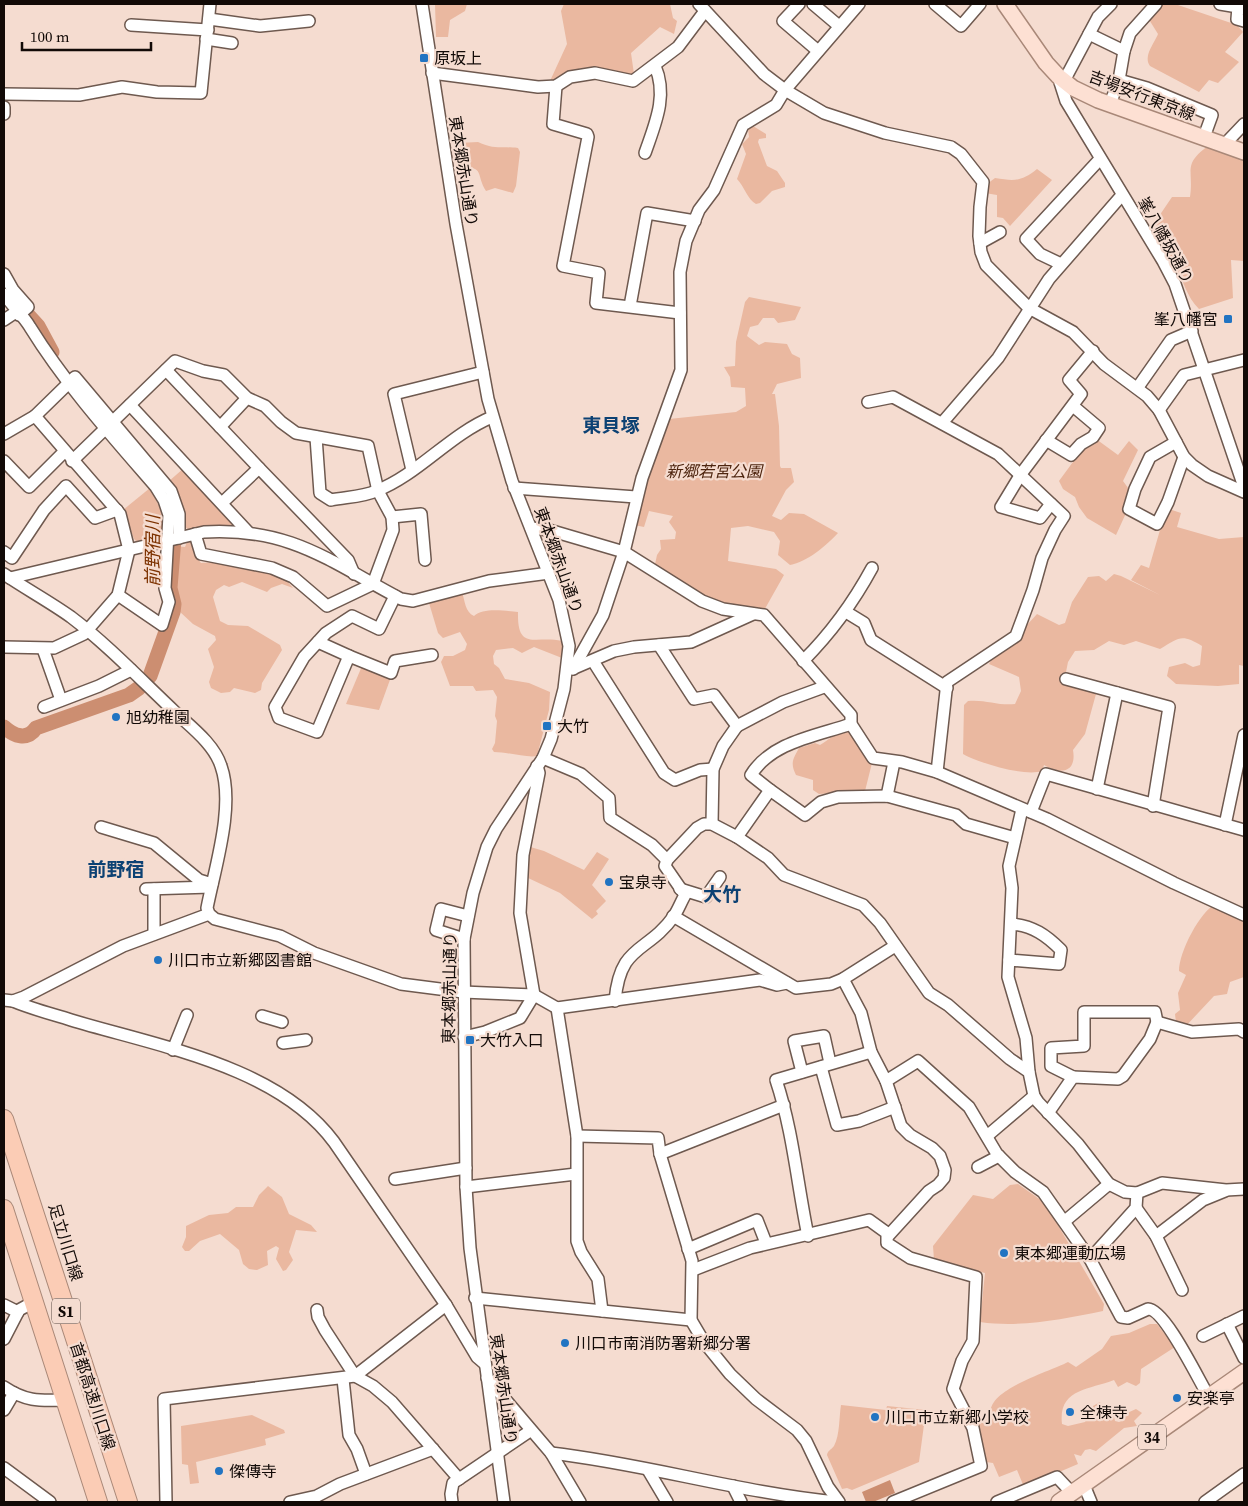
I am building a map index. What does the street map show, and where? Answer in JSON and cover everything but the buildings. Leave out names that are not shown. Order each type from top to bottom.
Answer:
[{"type":"highway","name":"首都高速川口線","points":[[4,1119],[129,1502]]},
{"type":"highway","points":[[4,1145],[40,1231]]},
{"type":"highway","name":"首都高速川口線","points":[[4,1209],[97,1502]]},
{"type":"main road","name":"吉場安行東京線","points":[[1005,4],[1061,79],[1087,95],[1244,152]]},
{"type":"main road","name":"足立川口線","points":[[4,1106],[26,1170],[129,1502]]},
{"type":"main road","points":[[4,1222],[24,1308],[63,1400],[97,1502]]},
{"type":"main road","name":"34","points":[[1059,1502],[1244,1372]]},
{"type":"street","points":[[4,94],[79,95],[122,87],[157,92],[200,93],[210,4]]},
{"type":"street","name":"東本郷赤山通り","points":[[422,4],[482,372],[492,417],[514,488],[549,573],[566,626],[570,669],[560,709],[540,762],[491,838],[478,875],[464,939],[466,1187],[475,1298],[504,1502]]},
{"type":"street","points":[[799,4],[783,21],[818,51]]},
{"type":"street","points":[[813,4],[840,26]]},
{"type":"street","points":[[570,669],[603,615],[624,552],[636,497],[681,370],[681,265],[686,242],[699,210],[714,190],[743,125],[776,105],[785,90],[859,4]]},
{"type":"street","points":[[935,4],[961,26],[980,4]]},
{"type":"street","points":[[1061,79],[1090,34],[1098,16],[1111,4]]},
{"type":"street","points":[[1110,104],[1119,80],[1124,51],[1130,32],[1156,4]]},
{"type":"street","points":[[1220,4],[1238,7],[1237,19],[1244,21]]},
{"type":"street","points":[[432,74],[513,85],[556,86],[570,77],[596,73],[633,81],[678,47],[702,7],[764,74],[785,90],[824,113],[885,133],[951,147],[961,154],[984,182],[980,207],[980,244],[986,266],[1029,308],[1067,327],[1114,373],[1138,387],[1159,410],[1184,457],[1208,476],[1244,492]]},
{"type":"street","points":[[131,25],[208,29],[309,21]]},
{"type":"street","points":[[208,29],[232,43]]},
{"type":"street","points":[[1090,34],[1124,51]]},
{"type":"street","points":[[645,153],[662,101],[658,73],[655,66]]},
{"type":"street","name":"峯八幡坂通り","points":[[1061,79],[1066,101],[1168,271],[1192,331],[1244,487]]},
{"type":"street","points":[[1119,80],[1147,88],[1212,115],[1204,137]]},
{"type":"street","points":[[556,86],[553,124],[587,134],[588,137],[563,266],[599,274],[596,303],[680,313]]},
{"type":"street","points":[[4,107],[4,114]]},
{"type":"street","points":[[1224,145],[1244,124]]},
{"type":"street","points":[[1061,264],[1040,254],[1026,239],[1100,159]]},
{"type":"street","points":[[942,423],[998,358],[1029,308],[1061,264],[1122,195]]},
{"type":"street","points":[[630,306],[647,213],[695,221]]},
{"type":"street","points":[[980,244],[1000,232]]},
{"type":"street","points":[[4,274],[13,290],[28,307],[4,320]]},
{"type":"street","points":[[4,294],[30,326],[67,384]]},
{"type":"street","points":[[1138,387],[1171,340],[1192,331]]},
{"type":"street","points":[[1050,504],[1040,518],[1002,506],[1021,474],[1081,393],[1069,380],[1093,351]]},
{"type":"street","points":[[1159,410],[1184,375],[1205,368],[1244,360]]},
{"type":"street","points":[[4,461],[29,487],[130,406],[175,361],[202,371],[224,375],[247,398],[265,406],[280,422],[296,433],[368,446],[378,491],[392,517],[392,530],[373,584],[328,606],[293,577],[272,568],[201,554],[195,534]]},
{"type":"street","points":[[166,370],[348,560],[354,574]]},
{"type":"street","points":[[412,470],[394,394],[482,372]]},
{"type":"street","points":[[4,434],[35,416],[75,377],[156,487],[164,500],[169,515],[173,539],[165,588],[169,602],[162,626],[118,595]]},
{"type":"street","points":[[868,402],[893,397],[998,454],[1064,516],[1042,558],[1033,590],[1016,636],[947,682],[937,772]]},
{"type":"street","points":[[220,427],[247,398]]},
{"type":"street","points":[[130,406],[248,532]]},
{"type":"street","points":[[1046,440],[1071,455],[1081,444],[1093,438],[1099,428],[1073,406]]},
{"type":"street","points":[[4,647],[54,648],[87,631],[118,595],[129,550],[120,514],[35,416]]},
{"type":"street","points":[[316,438],[320,493],[327,499],[378,491],[412,470],[459,434],[492,417]]},
{"type":"street","points":[[1176,442],[1150,457],[1135,489],[1129,509],[1157,524],[1168,502],[1184,457]]},
{"type":"street","points":[[222,503],[259,468]]},
{"type":"street","points":[[4,552],[12,558],[44,510],[66,486],[95,518],[117,510]]},
{"type":"street","points":[[514,488],[636,497]]},
{"type":"street","points":[[392,517],[421,514],[425,560]]},
{"type":"street","points":[[531,528],[549,530],[624,552],[702,601],[723,609],[764,615],[824,687],[851,715],[851,724],[873,758],[937,772],[1026,811],[1174,883],[1244,914]]},
{"type":"street","points":[[7,576],[211,532],[248,532],[301,546],[395,596],[413,601],[489,581],[549,573]]},
{"type":"street","points":[[803,661],[822,643],[846,612],[872,568]]},
{"type":"street","points":[[7,576],[71,618],[87,631],[131,670],[208,744],[221,766],[225,789],[225,812],[207,908],[209,914],[215,919],[280,936],[314,953],[385,980],[420,988],[534,995],[557,1008],[709,985],[760,980],[777,985],[787,983]]},
{"type":"street","points":[[349,656],[317,732],[279,718],[275,707],[304,657],[326,633],[352,616],[379,629],[395,596]]},
{"type":"street","points":[[846,612],[864,623],[871,640],[947,688]]},
{"type":"street","points":[[570,669],[614,651],[634,647],[691,642],[754,614]]},
{"type":"street","points":[[318,642],[391,672],[395,661],[432,654]]},
{"type":"street","points":[[659,645],[694,698],[714,695],[737,726]]},
{"type":"street","points":[[43,649],[61,700]]},
{"type":"street","points":[[593,661],[664,773],[675,780],[700,770],[713,769]]},
{"type":"street","points":[[44,707],[99,686],[131,670]]},
{"type":"street","points":[[1066,679],[1169,707],[1153,806]]},
{"type":"street","points":[[712,824],[713,769],[723,746],[737,726],[783,702],[824,687]]},
{"type":"street","points":[[1097,790],[1117,693]]},
{"type":"street","points":[[851,724],[778,749],[762,760],[750,776],[805,815],[821,802],[838,797],[887,796],[956,815],[966,824],[1015,838]]},
{"type":"street","points":[[1225,825],[1241,770],[1244,735]]},
{"type":"street","points":[[464,1037],[485,1032],[520,1018],[534,995],[520,914],[523,855],[540,762],[580,774],[609,798],[610,818],[652,845],[667,860]]},
{"type":"street","points":[[887,796],[894,762]]},
{"type":"street","points":[[1244,830],[1153,806],[1046,774],[1026,811],[1015,838],[1009,866],[1012,888],[1012,924],[1008,977],[1026,1038],[1029,1072],[1034,1096],[1078,1144],[1109,1184],[1125,1192],[1136,1193],[1162,1183],[1226,1190],[1244,1189]]},
{"type":"street","points":[[737,836],[770,790]]},
{"type":"street","points":[[616,1000],[620,971],[628,957],[674,916],[685,895],[665,866],[667,860],[697,828],[704,824],[712,824],[737,836],[768,858],[784,874],[863,905],[880,923],[929,993],[948,1005],[1029,1072]]},
{"type":"street","points":[[101,827],[154,843],[199,880],[212,886]]},
{"type":"street","points":[[680,889],[706,897],[720,877]]},
{"type":"street","points":[[154,934],[150,889],[212,886]]},
{"type":"street","points":[[464,939],[436,930],[441,909],[468,916]]},
{"type":"street","points":[[8,1001],[105,954],[209,914]]},
{"type":"street","points":[[674,916],[695,930],[763,967],[787,983],[801,988],[832,984],[895,946]]},
{"type":"street","points":[[1009,960],[1059,964],[1060,957],[1060,950],[1050,939],[1027,925],[1012,924]]},
{"type":"street","points":[[843,979],[861,1013],[871,1052],[886,1081],[901,1126],[910,1135],[932,1148],[940,1156],[945,1170],[944,1178],[929,1191],[888,1236],[887,1243],[910,1258],[976,1277],[978,1280],[973,1341],[962,1361],[954,1389],[973,1428],[981,1466],[893,1502]]},
{"type":"street","points":[[8,1001],[227,1068],[269,1086],[298,1107],[324,1128],[446,1305],[477,1357],[484,1363]]},
{"type":"street","points":[[557,1008],[577,1136],[577,1241],[581,1252],[598,1279],[602,1311]]},
{"type":"street","points":[[1084,1012],[1155,1012],[1157,1022],[1150,1039],[1123,1076],[1118,1079],[1074,1077],[1051,1066],[1051,1048],[1084,1046],[1084,1012]]},
{"type":"street","points":[[173,1050],[187,1015]]},
{"type":"street","points":[[262,1016],[282,1022]]},
{"type":"street","points":[[1157,1022],[1192,1032],[1239,1029],[1244,1032]]},
{"type":"street","points":[[802,1072],[794,1041],[824,1036],[826,1065],[837,1125],[859,1121],[895,1108]]},
{"type":"street","points":[[283,1043],[306,1040]]},
{"type":"street","points":[[808,1236],[797,1185],[798,1171],[784,1105],[776,1080],[871,1052]]},
{"type":"street","points":[[886,1081],[918,1061],[969,1108],[999,1156],[1015,1172],[1043,1192],[1065,1220],[1090,1259],[1121,1317],[1128,1318],[1148,1309],[1158,1312],[1181,1345],[1209,1397]]},
{"type":"street","points":[[1048,1113],[1074,1077]]},
{"type":"street","points":[[987,1136],[1034,1096]]},
{"type":"street","points":[[660,1154],[784,1105]]},
{"type":"street","points":[[577,1136],[658,1138],[660,1154],[693,1270],[689,1319],[704,1342],[730,1374],[756,1400],[797,1430],[806,1441],[828,1487],[838,1502]]},
{"type":"street","points":[[978,1167],[999,1156]]},
{"type":"street","points":[[394,1178],[466,1168]]},
{"type":"street","points":[[466,1187],[576,1174]]},
{"type":"street","points":[[1065,1220],[1109,1184]]},
{"type":"street","points":[[1156,1236],[1203,1200],[1226,1190]]},
{"type":"street","points":[[1136,1193],[1136,1208],[1156,1236],[1182,1290]]},
{"type":"street","points":[[1090,1259],[1136,1208]]},
{"type":"street","points":[[688,1249],[757,1220],[766,1244]]},
{"type":"street","points":[[693,1270],[766,1244],[808,1236],[869,1220],[888,1236]]},
{"type":"street","points":[[475,1298],[689,1319]]},
{"type":"street","points":[[4,1305],[24,1308],[4,1340]]},
{"type":"street","points":[[166,1502],[164,1399],[343,1379],[355,1376],[446,1305]]},
{"type":"street","points":[[317,1310],[322,1324],[355,1376],[374,1386],[392,1402],[459,1479]]},
{"type":"street","points":[[1203,1336],[1244,1316]]},
{"type":"street","points":[[1227,1324],[1244,1358]]},
{"type":"street","points":[[486,1378],[551,1453],[580,1502]]},
{"type":"street","points":[[343,1379],[348,1435],[357,1449],[366,1474]]},
{"type":"street","points":[[4,1387],[14,1394],[34,1401],[63,1400]]},
{"type":"street","points":[[4,1410],[14,1394]]},
{"type":"street","points":[[452,1502],[453,1483],[530,1431]]},
{"type":"street","points":[[290,1502],[317,1496],[366,1474],[433,1449]]},
{"type":"street","points":[[551,1453],[798,1498],[838,1502]]},
{"type":"street","points":[[4,1468],[50,1502]]},
{"type":"street","points":[[648,1470],[667,1502]]},
{"type":"street","points":[[1205,1502],[1244,1474]]},
{"type":"street","points":[[997,1502],[1057,1477],[1078,1489],[1092,1502]]},
{"type":"street","points":[[733,1486],[741,1502]]},
{"type":"green space","points":[[435,4],[467,4],[465,11],[450,20],[448,37],[436,37]]},
{"type":"green space","points":[[564,4],[670,4],[673,18],[677,21],[674,34],[660,27],[631,53],[634,74],[629,76],[596,67],[581,68],[550,81],[567,44],[561,11]]},
{"type":"green space","points":[[1161,4],[1175,4],[1237,25],[1243,32],[1225,52],[1239,62],[1218,83],[1209,80],[1199,92],[1150,66],[1148,54],[1158,34],[1148,18]]},
{"type":"green space","points":[[753,126],[766,134],[766,138],[759,139],[758,142],[767,166],[777,171],[785,183],[785,187],[772,191],[760,203],[756,204],[737,179],[746,154],[742,144],[749,137],[748,129]]},
{"type":"green space","points":[[478,142],[494,147],[518,148],[520,152],[516,186],[513,193],[495,188],[486,191],[476,169],[457,167],[457,152],[453,147],[458,143]]},
{"type":"green space","points":[[1208,146],[1244,158],[1244,261],[1231,260],[1233,298],[1199,309],[1188,294],[1153,225],[1172,197],[1190,197],[1192,163]]},
{"type":"green space","points":[[1037,169],[1052,180],[1010,226],[1003,218],[997,217],[997,195],[985,193],[987,184],[995,178],[1017,180]]},
{"type":"green space","name":"新郷若宮公園","points":[[749,297],[801,307],[795,320],[778,323],[774,318],[763,318],[758,325],[750,327],[747,336],[759,345],[765,342],[787,344],[792,354],[800,358],[801,378],[777,384],[772,394],[775,394],[779,426],[780,466],[781,468],[791,468],[794,482],[786,490],[772,516],[781,520],[789,513],[804,514],[838,533],[816,553],[803,561],[790,565],[778,555],[780,541],[774,532],[748,526],[731,528],[728,561],[776,569],[784,575],[762,614],[723,607],[654,569],[657,555],[661,549],[660,540],[675,539],[676,532],[669,522],[673,516],[649,511],[644,527],[634,525],[640,498],[669,419],[736,412],[746,406],[745,388],[731,387],[730,377],[724,367],[735,366],[736,342],[745,302]]},
{"type":"green space","points":[[1096,439],[1118,455],[1129,441],[1138,450],[1123,481],[1131,492],[1127,511],[1116,535],[1087,518],[1075,497],[1063,489],[1059,481],[1081,451]]},
{"type":"green space","points":[[184,468],[235,522],[233,527],[189,530],[184,526],[168,482]]},
{"type":"green space","points":[[150,488],[161,510],[163,533],[160,536],[137,542],[134,539],[123,510]]},
{"type":"green space","points":[[1169,509],[1181,513],[1177,527],[1219,539],[1244,537],[1244,666],[1239,665],[1239,684],[1218,686],[1176,684],[1167,676],[1169,667],[1185,663],[1193,667],[1200,665],[1202,646],[1189,639],[1180,638],[1160,649],[1136,641],[1124,645],[1109,641],[1094,650],[1075,651],[1068,662],[1066,672],[1061,674],[1060,679],[1091,688],[1096,694],[1085,734],[1073,750],[1074,758],[1070,767],[1061,771],[1044,765],[1042,771],[1014,771],[991,765],[963,754],[964,705],[968,701],[1015,704],[1021,691],[1019,677],[989,664],[993,657],[1005,649],[1037,614],[1059,625],[1065,623],[1072,602],[1088,577],[1099,576],[1106,581],[1114,574],[1160,595],[1131,580],[1141,565],[1149,568],[1160,530]]},
{"type":"green space","points":[[192,541],[194,554],[201,563],[216,562],[242,569],[275,573],[287,581],[293,588],[282,584],[271,588],[267,592],[242,582],[229,587],[224,585],[216,590],[213,597],[220,621],[228,625],[248,626],[280,645],[282,650],[262,683],[261,690],[255,693],[234,688],[230,692],[221,693],[211,688],[209,682],[214,667],[208,649],[216,640],[215,636],[193,624],[179,611],[179,604],[173,586],[175,546],[185,547],[187,542]]},
{"type":"green space","points":[[462,592],[467,609],[474,616],[483,611],[501,610],[518,612],[521,633],[525,637],[562,641],[562,658],[534,647],[522,653],[513,648],[496,650],[493,656],[494,664],[499,668],[505,679],[529,683],[550,692],[549,710],[537,756],[494,752],[492,749],[495,743],[497,721],[495,716],[497,697],[493,690],[476,691],[473,686],[450,686],[441,662],[444,656],[453,656],[465,650],[467,644],[460,632],[443,638],[438,633],[429,603]]},
{"type":"green space","points":[[362,666],[391,677],[379,710],[346,704]]},
{"type":"green space","points":[[844,730],[851,734],[872,763],[865,791],[819,794],[813,790],[813,780],[796,775],[793,767],[794,758],[799,748],[815,743],[820,745]]},
{"type":"green space","points":[[527,846],[544,851],[584,870],[597,852],[609,859],[592,885],[606,901],[596,911],[598,914],[592,919],[560,893],[526,877]]},
{"type":"green space","points":[[1217,903],[1244,911],[1244,977],[1230,982],[1227,994],[1214,996],[1184,1028],[1176,1023],[1175,1014],[1180,1010],[1178,993],[1186,975],[1179,971],[1180,963],[1187,943],[1198,923],[1210,907]]},
{"type":"green space","name":"東本郷運動広場","points":[[1018,1184],[1045,1203],[1104,1304],[1103,1311],[1057,1320],[1026,1323],[995,1324],[980,1322],[985,1273],[934,1260],[933,1246],[973,1195],[993,1199],[1010,1185]]},
{"type":"green space","points":[[268,1186],[282,1197],[289,1214],[311,1225],[317,1232],[296,1230],[289,1252],[293,1260],[286,1270],[283,1271],[276,1259],[279,1248],[276,1246],[267,1251],[268,1265],[257,1270],[249,1269],[243,1264],[239,1250],[220,1234],[200,1241],[189,1251],[185,1251],[182,1247],[186,1237],[186,1226],[209,1215],[228,1213],[236,1207],[253,1207],[259,1195]]},
{"type":"green space","points":[[1150,1324],[1157,1324],[1175,1347],[1141,1369],[1140,1383],[1136,1386],[1127,1382],[1118,1387],[1114,1380],[1085,1389],[1070,1397],[1062,1412],[1062,1424],[1068,1426],[1085,1422],[1093,1406],[1100,1402],[1103,1409],[1112,1408],[1115,1421],[1119,1422],[1123,1420],[1125,1414],[1136,1409],[1142,1413],[1134,1421],[1137,1426],[1124,1428],[1096,1451],[1085,1450],[1081,1456],[1074,1454],[1078,1464],[1024,1487],[1017,1470],[999,1477],[993,1463],[986,1462],[979,1442],[978,1427],[978,1422],[991,1415],[992,1406],[998,1398],[1020,1383],[1068,1362],[1076,1367],[1102,1349],[1111,1336],[1129,1333]]},
{"type":"green space","points":[[841,1405],[886,1410],[887,1406],[926,1410],[919,1462],[852,1490],[842,1489],[827,1455],[834,1446],[837,1437]]},
{"type":"green space","points":[[252,1415],[284,1430],[285,1433],[265,1439],[266,1445],[196,1462],[199,1483],[190,1484],[188,1465],[182,1464],[181,1426]]},
{"type":"shaded area","points":[[890,1480],[895,1493],[873,1502],[866,1502],[862,1492]]},
{"type":"waterway","name":"前野宿川","points":[[4,285],[8,293],[38,326],[52,352]]},
{"type":"waterway","name":"前野宿川","points":[[4,727],[16,735],[29,735],[36,728],[129,695],[139,688],[150,676],[173,612],[174,604],[170,588],[175,526]]},
{"type":"place","name":"原坂上","points":[[424,58]]},
{"type":"place","name":"峯八幡宮","points":[[1228,319]]},
{"type":"place","name":"旭幼稚園","points":[[116,717]]},
{"type":"place","name":"大竹","points":[[547,726]]},
{"type":"place","name":"宝泉寺","points":[[609,882]]},
{"type":"place","name":"川口市立新郷図書館","points":[[158,960]]},
{"type":"place","name":"大竹入口","points":[[470,1040]]},
{"type":"place","name":"東本郷運動広場","points":[[1004,1253]]},
{"type":"place","name":"川口市南消防署新郷分署","points":[[565,1343]]},
{"type":"place","name":"安楽亭","points":[[1177,1398]]},
{"type":"place","name":"全棟寺","points":[[1070,1412]]},
{"type":"place","name":"川口市立新郷小学校","points":[[875,1417]]},
{"type":"place","name":"傑傳寺","points":[[219,1471]]},
{"type":"district","name":"東貝塚","points":[[611,425]]},
{"type":"district","name":"前野宿","points":[[116,869]]},
{"type":"district","name":"大竹","points":[[722,894]]}]
